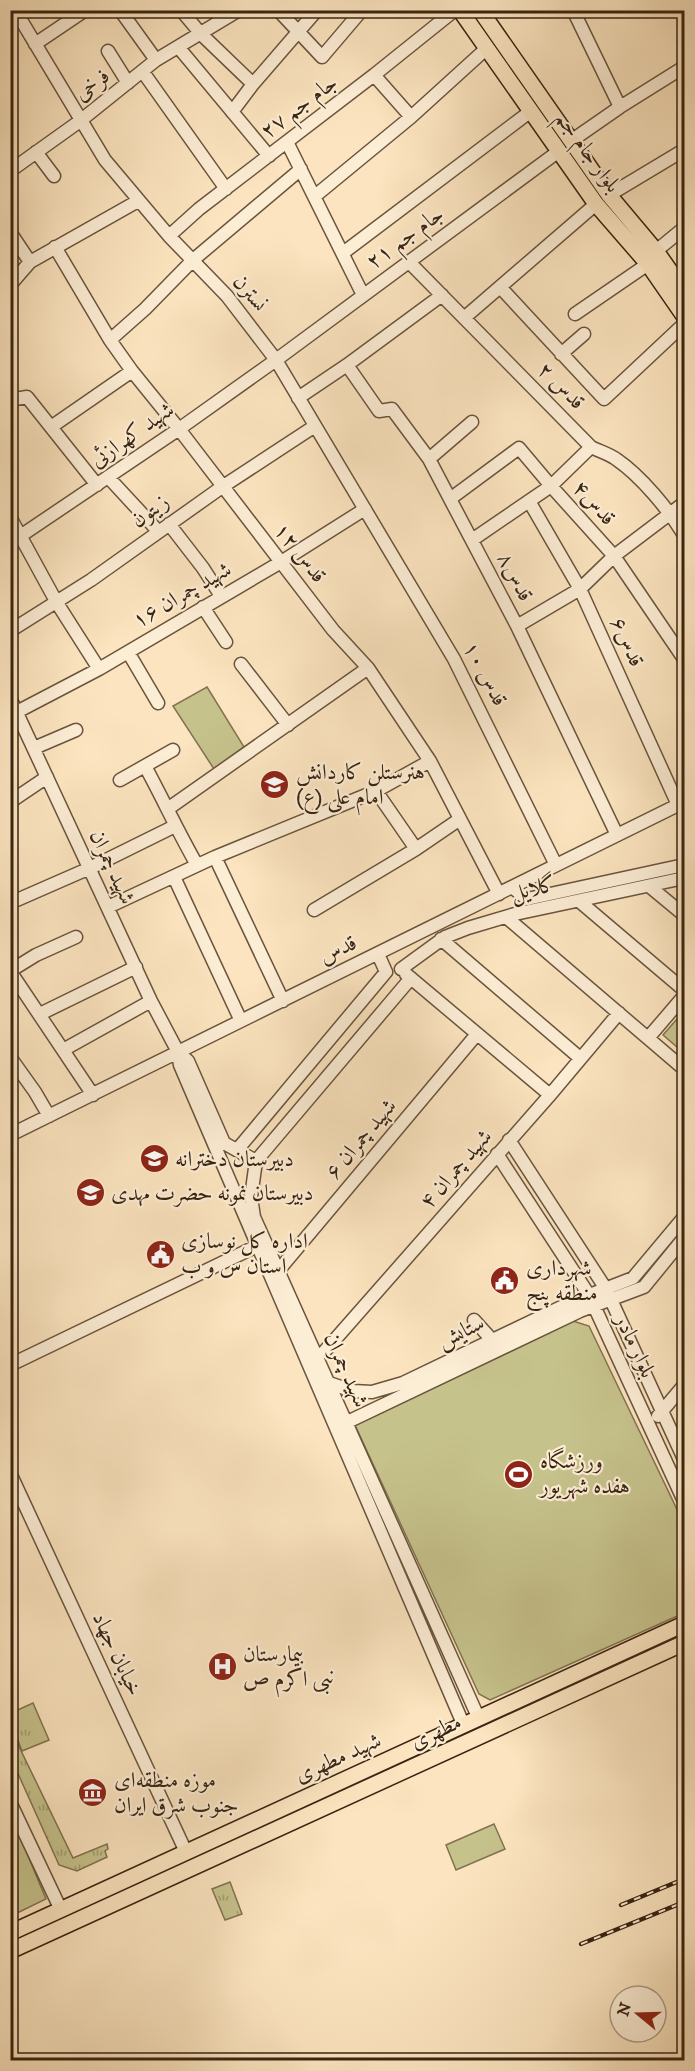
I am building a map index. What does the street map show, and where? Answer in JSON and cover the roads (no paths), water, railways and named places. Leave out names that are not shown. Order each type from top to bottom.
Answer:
[{"type":"main road","name":"بلوار جام جم","points":[[460,10],[559,151],[602,199],[656,251],[684,291]]},
{"type":"main road","name":"بلوار جام جم","points":[[480,10],[571,141],[602,199],[684,316]]},
{"type":"main road","points":[[559,151],[571,141]]},
{"type":"main road","name":"شهید مطهری","points":[[10,1933],[684,1624]]},
{"type":"main road","name":"مطهری","points":[[10,1951],[684,1643]]},
{"type":"main road","points":[[58,1911],[63,1927]]},
{"type":"street","name":"نسترن","points":[[15,10],[105,160],[169,236],[227,296],[276,360],[365,509]]},
{"type":"street","points":[[120,10],[156,60]]},
{"type":"street","points":[[181,10],[201,34],[253,84]]},
{"type":"street","name":"فرخی","points":[[10,171],[80,121],[156,60],[239,10]]},
{"type":"street","points":[[278,10],[322,57],[362,10]]},
{"type":"street","points":[[232,111],[317,10]]},
{"type":"street","name":"جام جم ۲۷","points":[[169,236],[455,10]]},
{"type":"street","points":[[573,10],[620,107]]},
{"type":"street","points":[[35,44],[81,14]]},
{"type":"street","points":[[178,48],[269,156]]},
{"type":"street","points":[[315,196],[411,117],[487,48]]},
{"type":"street","points":[[108,51],[128,83]]},
{"type":"street","points":[[571,141],[684,67]]},
{"type":"street","points":[[143,72],[226,189]]},
{"type":"street","points":[[374,75],[411,117]]},
{"type":"street","points":[[343,253],[531,111]]},
{"type":"street","points":[[287,142],[363,295]]},
{"type":"street","points":[[464,318],[602,199],[684,150]]},
{"type":"street","name":"جام جم ۲۱","points":[[276,360],[559,151]]},
{"type":"street","points":[[36,152],[54,176]]},
{"type":"street","points":[[110,340],[145,309],[193,260],[301,169]]},
{"type":"street","points":[[10,285],[30,262],[138,201]]},
{"type":"street","points":[[656,251],[684,228]]},
{"type":"street","points":[[10,232],[30,262]]},
{"type":"street","name":"قدس ۱۲","points":[[55,246],[110,340],[132,371],[333,630],[368,668],[430,761],[499,894]]},
{"type":"street","name":"قدس ۲","points":[[408,262],[591,447],[616,458],[631,471],[670,513],[684,535]]},
{"type":"street","points":[[575,314],[648,264]]},
{"type":"street","points":[[500,287],[604,399],[684,324]]},
{"type":"street","points":[[298,398],[442,295]]},
{"type":"street","points":[[561,354],[584,334]]},
{"type":"street","name":"شهید کهرازئی","points":[[16,540],[276,360]]},
{"type":"street","name":"قدس۸","points":[[347,364],[379,411],[392,409],[429,459],[517,626],[617,835]]},
{"type":"street","points":[[51,427],[132,371]]},
{"type":"street","points":[[10,393],[15,399],[27,397],[97,485]]},
{"type":"street","points":[[429,459],[472,422]]},
{"type":"street","name":"زیتون","points":[[10,631],[57,603],[222,487],[315,426]]},
{"type":"street","points":[[472,540],[551,486],[591,447]]},
{"type":"street","name":"قدس۴","points":[[450,499],[519,448],[614,556],[684,659]]},
{"type":"street","points":[[108,477],[203,568],[222,596]]},
{"type":"street","name":"قدس۶","points":[[529,501],[580,589],[681,804]]},
{"type":"street","points":[[517,626],[580,589],[614,556],[684,502]]},
{"type":"street","name":"شهید چمران ۱۶","points":[[14,713],[99,669],[281,562],[365,509]]},
{"type":"street","name":"قدس ۱۰","points":[[365,509],[454,659],[556,865]]},
{"type":"street","points":[[10,517],[16,540],[99,669]]},
{"type":"street","points":[[203,608],[226,642]]},
{"type":"street","points":[[128,652],[158,703]]},
{"type":"street","points":[[242,664],[288,725]]},
{"type":"street","points":[[169,808],[368,668]]},
{"type":"street","name":"شهید چمران","points":[[10,698],[14,713],[34,748],[151,1001],[178,1052],[188,1062],[224,1143],[256,1161],[251,1197],[254,1217],[329,1383],[341,1425],[464,1726]]},
{"type":"street","points":[[34,748],[76,730]]},
{"type":"street","points":[[120,780],[173,750]]},
{"type":"street","points":[[108,907],[215,857],[375,791],[430,761]]},
{"type":"street","points":[[145,766],[197,865]]},
{"type":"street","points":[[10,802],[47,777]]},
{"type":"street","points":[[375,791],[416,849]]},
{"type":"street","name":"قدس","points":[[10,1135],[681,804]]},
{"type":"street","points":[[314,910],[416,849],[460,819]]},
{"type":"street","points":[[10,903],[90,868],[175,826]]},
{"type":"street","points":[[215,857],[283,1001]]},
{"type":"street","name":"گلایل","points":[[512,887],[527,899],[684,865]]},
{"type":"street","points":[[174,877],[241,1021]]},
{"type":"street","name":"گلایل","points":[[401,969],[441,939],[468,928],[506,917],[684,879]]},
{"type":"street","points":[[649,886],[684,915]]},
{"type":"street","points":[[579,901],[684,990]]},
{"type":"street","points":[[506,917],[684,1069]]},
{"type":"street","points":[[76,937],[36,955],[10,971],[93,1095]]},
{"type":"street","points":[[441,939],[580,1058]]},
{"type":"street","points":[[378,954],[386,972]]},
{"type":"street","points":[[40,1014],[136,967]]},
{"type":"street","points":[[237,1150],[386,972],[401,969],[550,1095]]},
{"type":"street","points":[[256,1161],[411,978]]},
{"type":"street","points":[[648,1038],[684,996]]},
{"type":"street","points":[[63,1050],[151,1001]]},
{"type":"street","name":"شهید چمران ۴","points":[[324,1353],[619,1013]]},
{"type":"street","name":"شهید چمران ۶","points":[[278,1271],[477,1034]]},
{"type":"street","name":"شهید چمران","points":[[178,1052],[180,1065],[257,1246],[479,1719]]},
{"type":"street","points":[[10,1057],[49,1116]]},
{"type":"street","name":"بلوار مادر","points":[[509,1140],[608,1294],[684,1459]]},
{"type":"street","name":"بلوار مادر","points":[[497,1154],[591,1301],[684,1501]]},
{"type":"street","name":"ستایش","points":[[329,1383],[353,1391],[372,1392],[403,1383],[492,1340],[608,1294],[633,1278],[684,1217]]},
{"type":"street","points":[[608,1294],[644,1287],[684,1238]]},
{"type":"street","points":[[10,1365],[257,1246]]},
{"type":"street","points":[[341,1425],[591,1301]]},
{"type":"street","points":[[474,1320],[492,1340]]},
{"type":"street","points":[[650,1426],[684,1385]]},
{"type":"street","name":"خیابان جهاد","points":[[10,1473],[186,1852]]},
{"type":"street","points":[[10,1802],[58,1911]]},
{"type":"railway","points":[[621,1905],[684,1879]]},
{"type":"railway","points":[[581,1944],[684,1902]]},
{"type":"place","name":"هنرستلن کاردانش امام علی (ع)","points":[[275,785]]},
{"type":"place","name":"دبیرستان دخترانه","points":[[154,1159]]},
{"type":"place","name":"دبیرستان نمونه حضرت مهدی","points":[[90,1193]]},
{"type":"place","name":"اداره کل نوسازی استان س و ب","points":[[160,1254]]},
{"type":"place","name":"شهرداری منطقه پنج","points":[[505,1281]]},
{"type":"place","name":"ورزشگاه هفده شهریور","points":[[519,1474]]},
{"type":"place","name":"بیمارستان نبی اکرم ص","points":[[222,1667]]},
{"type":"place","name":"موزه منطقه‌ای جنوب شرق ایران","points":[[93,1793]]}]
